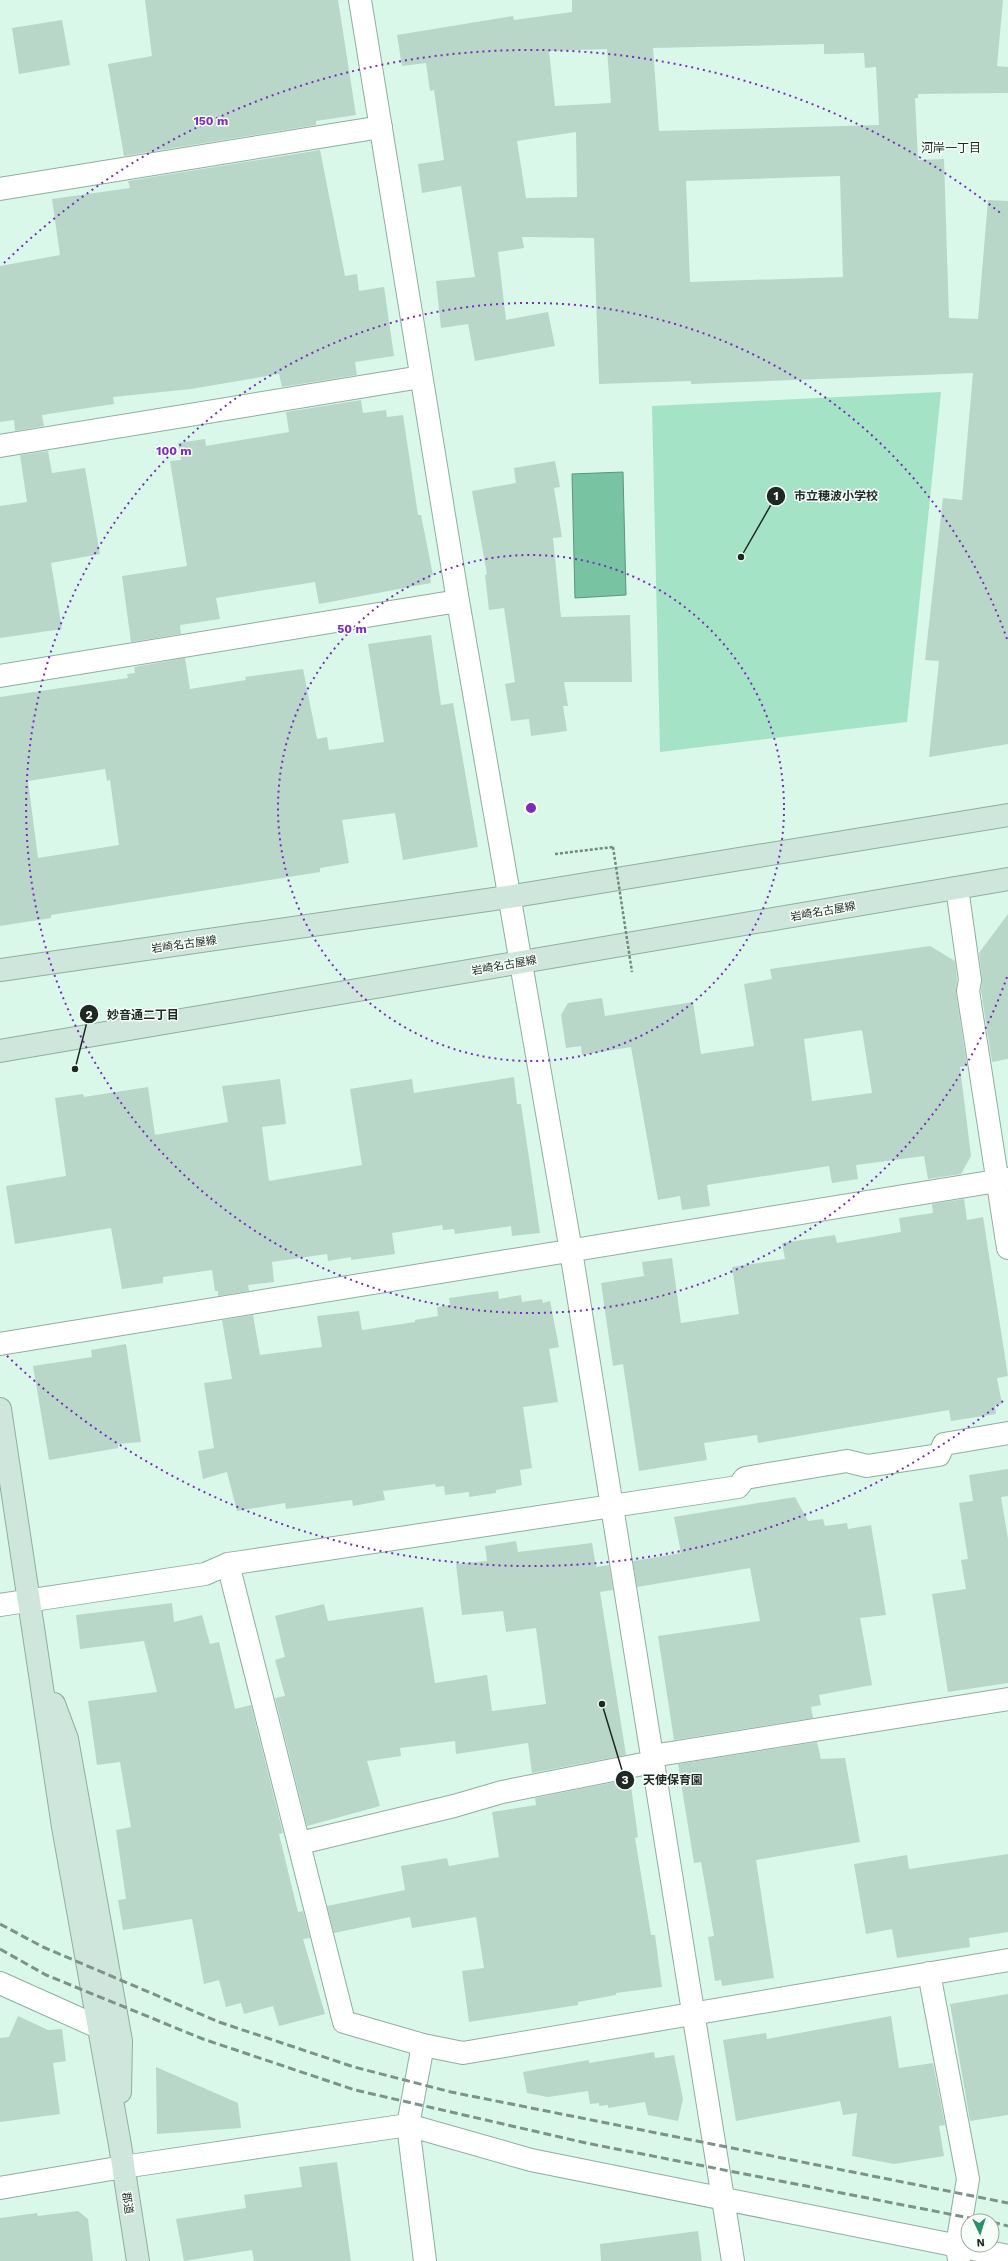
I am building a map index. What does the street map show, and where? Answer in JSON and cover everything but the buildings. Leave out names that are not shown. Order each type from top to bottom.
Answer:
[{"type":"main road","name":"岩崎名古屋線","points":[[0,970],[508,897],[1008,815]]},
{"type":"main road","name":"岩崎名古屋線","points":[[0,1051],[1008,879]]},
{"type":"main road","points":[[0,1409],[63,1827],[120,2145]]},
{"type":"main road","points":[[38,1659],[67,1739],[121,2041],[120,2145]]},
{"type":"main road","name":"郡道","points":[[120,2145],[122,2167],[138,2261]]},
{"type":"street","points":[[360,0],[382,127],[458,601],[519,962],[571,1251],[733,2261]]},
{"type":"street","points":[[0,189],[382,127]]},
{"type":"street","points":[[0,446],[421,377]]},
{"type":"street","points":[[0,676],[458,601]]},
{"type":"street","points":[[957,888],[970,980],[968,991],[990,1125],[990,1138],[1003,1180],[1008,1248]]},
{"type":"street","points":[[0,1344],[1003,1180]]},
{"type":"street","points":[[0,1605],[205,1574],[228,1564],[738,1487],[745,1478],[847,1461],[867,1466],[939,1455],[944,1444],[1008,1433]]},
{"type":"street","points":[[228,1564],[300,1843],[344,2022],[423,2045],[463,2053],[694,2015],[1008,1960]]},
{"type":"street","points":[[300,1843],[454,1806],[502,1792],[653,1759],[1008,1699]]},
{"type":"street","points":[[929,1973],[968,2179],[958,2253]]},
{"type":"street","points":[[0,1983],[98,2027]]},
{"type":"street","points":[[423,2045],[408,2125],[425,2261]]},
{"type":"street","points":[[0,2188],[122,2167],[408,2125],[531,2160],[723,2200],[958,2253],[1008,2256]]},
{"type":"path","points":[[555,854],[613,847],[632,972]]},
{"type":"shaded area","points":[[941,392],[907,722],[660,752],[652,406]]},
{"type":"shaded area","points":[[623,472],[626,595],[575,598],[572,474]]},
{"type":"railway","points":[[0,1924],[43,1947],[219,2022],[354,2067],[451,2092],[1008,2203]]},
{"type":"railway","points":[[0,1949],[46,1975],[203,2039],[355,2090],[586,2143],[960,2216]]},
{"type":"railway","points":[[1000,2224],[1008,2226]]},
{"type":"place","name":"市立穂波小学校","points":[[741,557]]},
{"type":"place","name":"妙音通二丁目","points":[[75,1069]]},
{"type":"place","name":"天使保育園","points":[[602,1704]]},
{"type":"district","name":"河岸一丁目","points":[[951,148]]}]
